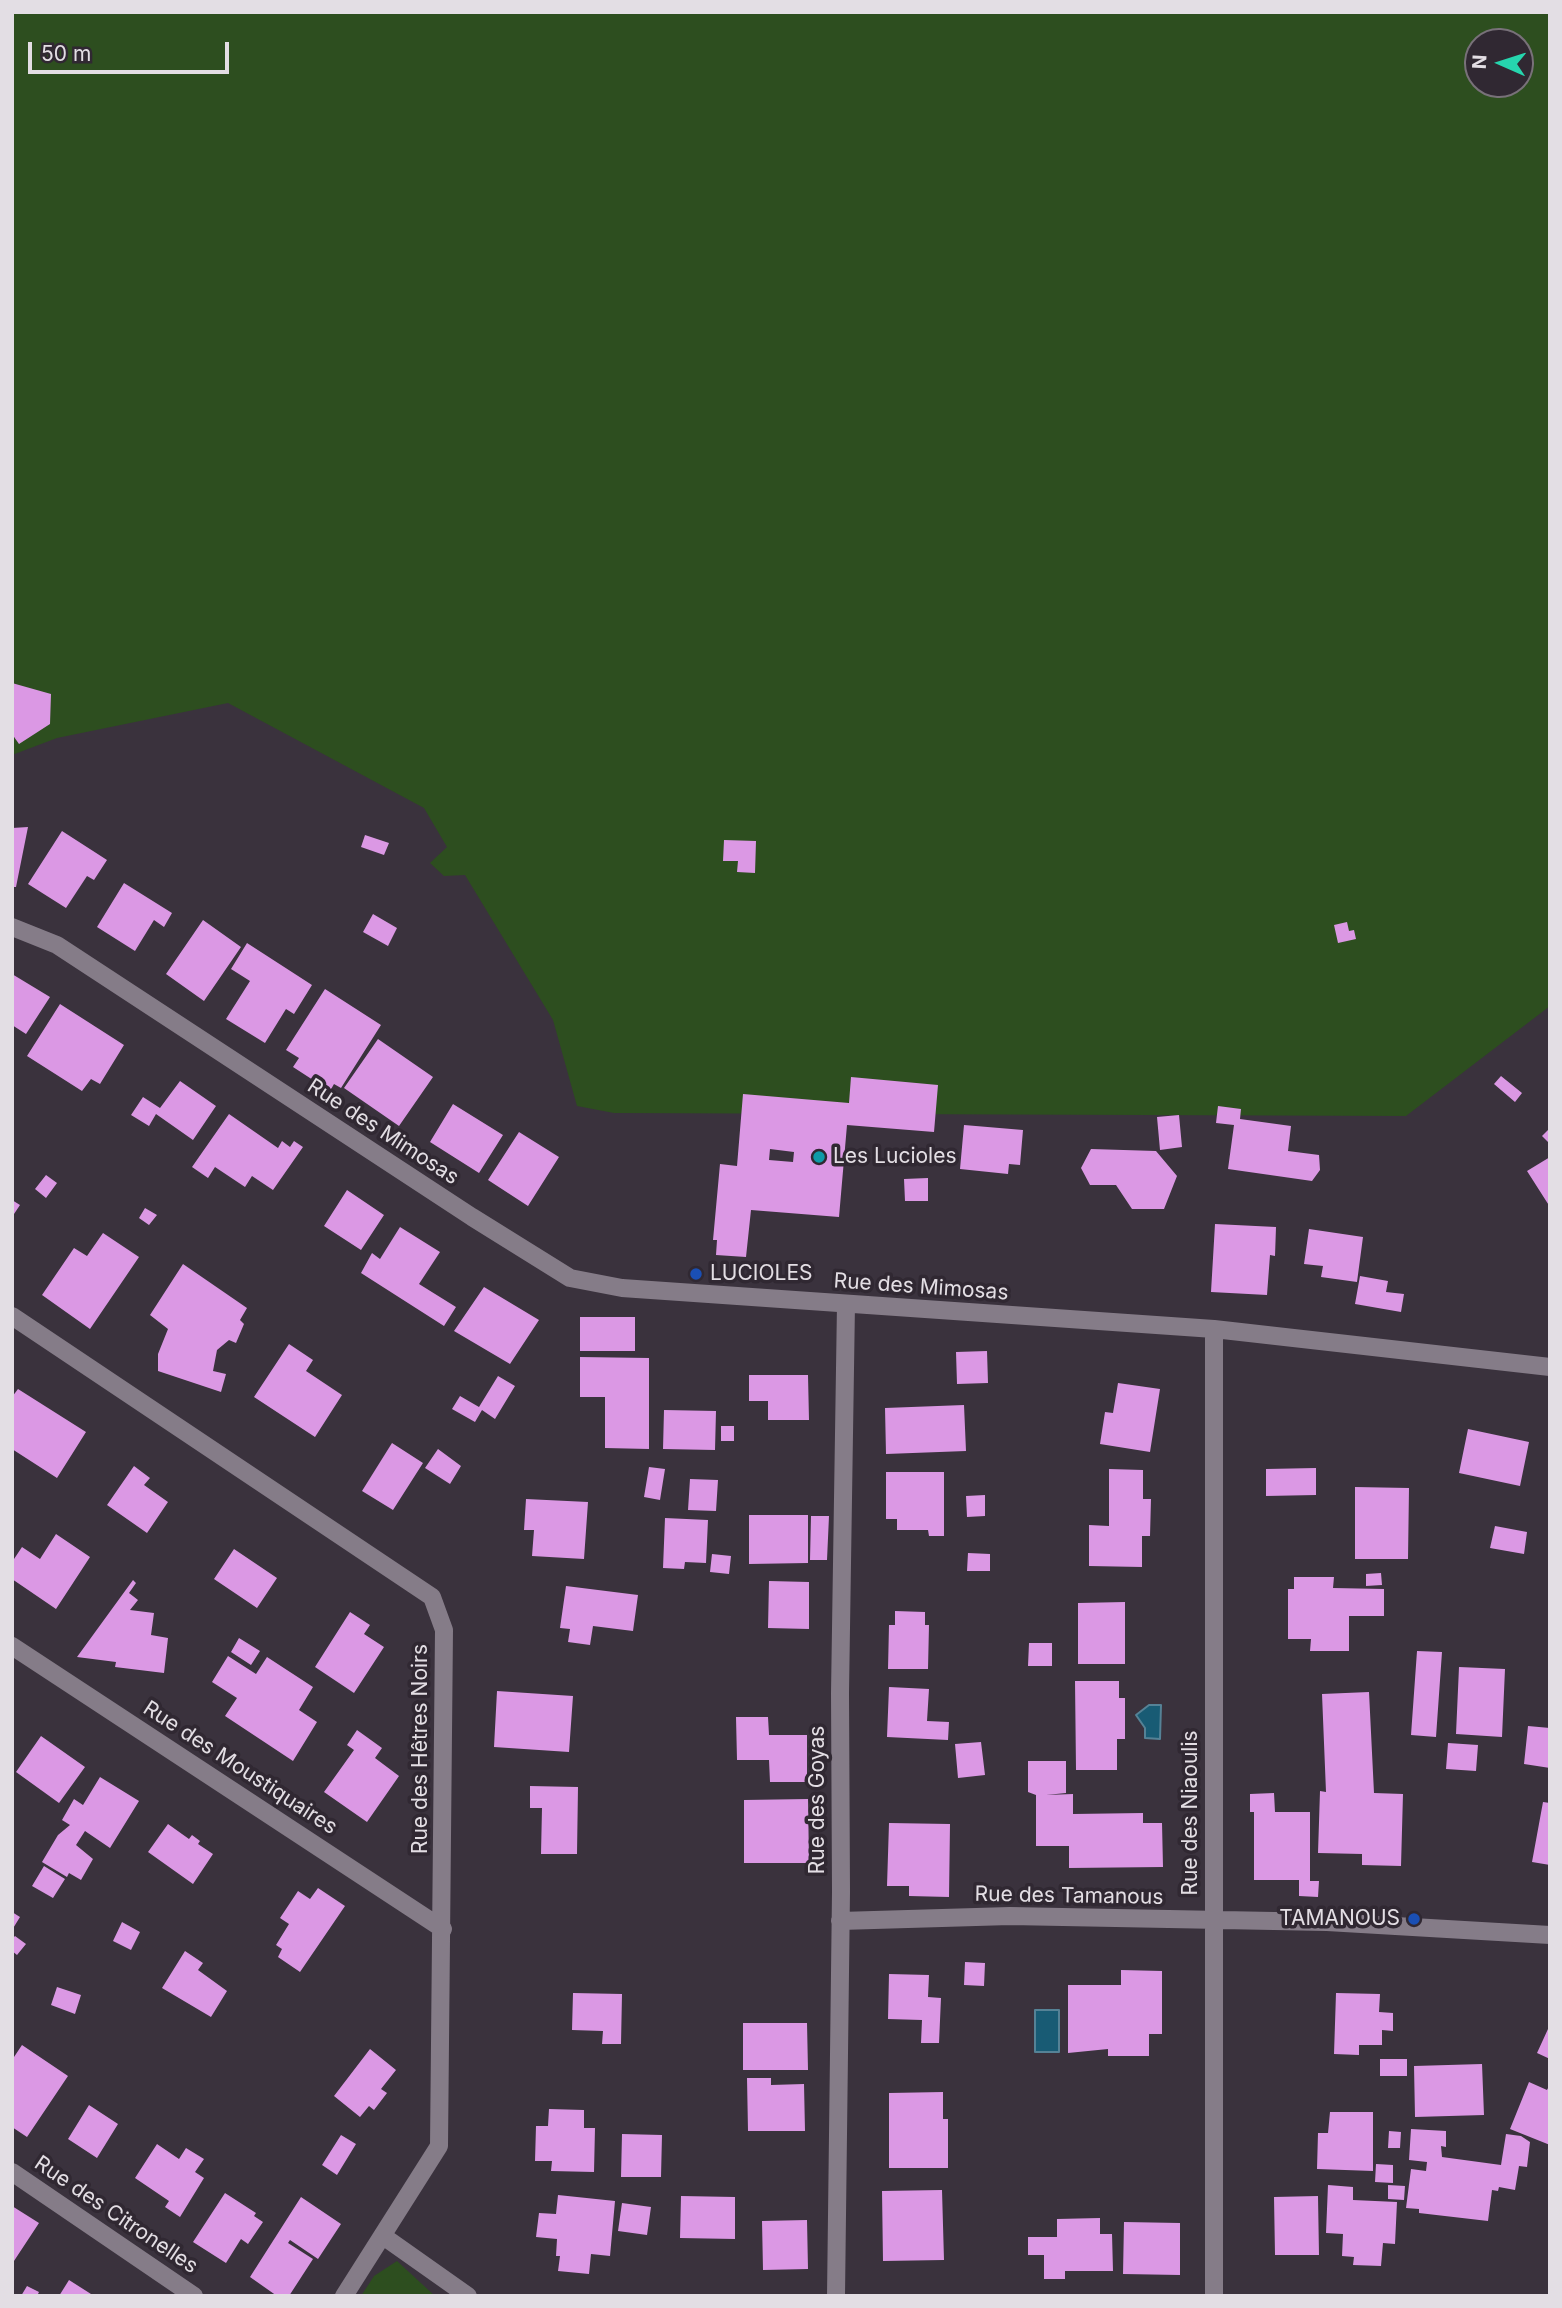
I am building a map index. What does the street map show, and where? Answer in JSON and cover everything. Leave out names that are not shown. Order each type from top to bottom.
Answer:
[{"type":"street","name":"Rue des Mimosas","points":[[12,927],[57,945],[472,1217],[570,1278],[622,1289],[1214,1329],[1550,1367]]},
{"type":"street","name":"Rue des Goyas","points":[[836,2296],[846,1304]]},
{"type":"street","name":"Rue des Hêtres Noirs","points":[[12,1316],[432,1597],[444,1630],[439,2146],[344,2296]]},
{"type":"street","name":"Rue des Niaoulis","points":[[1214,1329],[1214,2296]]},
{"type":"street","name":"Rue des Moustiquaires","points":[[12,1646],[443,1929]]},
{"type":"street","name":"Rue des Tamanous","points":[[840,1921],[1010,1916],[1327,1922],[1550,1936]]},
{"type":"street","name":"Rue des Citronelles","points":[[12,2172],[194,2296]]},
{"type":"street","points":[[383,2236],[468,2296]]},
{"type":"green space","points":[[12,12],[1550,12],[1550,1006],[1406,1116],[614,1113],[577,1106],[553,1020],[465,875],[444,876],[430,863],[447,847],[424,808],[228,703],[57,738],[12,755]]},
{"type":"green space","points":[[397,2261],[435,2296],[361,2296],[374,2276]]},
{"type":"water","points":[[1149,1705],[1161,1705],[1160,1739],[1145,1738],[1145,1728],[1136,1715]]},
{"type":"water","points":[[1035,2010],[1059,2010],[1059,2052],[1035,2052]]},
{"type":"building","points":[[12,683],[51,694],[50,724],[19,744],[12,734]]},
{"type":"building","points":[[28,827],[16,887],[12,887],[12,828]]},
{"type":"building","points":[[62,831],[107,860],[94,880],[87,876],[66,908],[28,884]]},
{"type":"building","points":[[365,835],[389,843],[384,855],[361,847]]},
{"type":"building","points":[[724,840],[756,841],[755,873],[737,872],[738,861],[723,861]]},
{"type":"building","points":[[124,883],[172,913],[164,927],[154,920],[135,951],[97,927]]},
{"type":"building","points":[[373,914],[397,928],[388,946],[363,932]]},
{"type":"building","points":[[203,920],[241,947],[204,1001],[166,974]]},
{"type":"building","points":[[1347,922],[1349,931],[1354,930],[1356,939],[1338,943],[1334,925]]},
{"type":"building","points":[[247,943],[312,985],[294,1014],[286,1009],[265,1043],[226,1019],[250,981],[231,969]]},
{"type":"building","points":[[12,974],[50,997],[26,1034],[12,1025]]},
{"type":"building","points":[[325,989],[381,1025],[341,1088],[334,1084],[330,1091],[293,1067],[299,1058],[286,1050]]},
{"type":"building","points":[[60,1004],[124,1045],[100,1084],[91,1079],[82,1091],[27,1056]]},
{"type":"building","points":[[378,1039],[433,1077],[399,1126],[344,1088]]},
{"type":"building","points":[[1501,1076],[1522,1093],[1515,1102],[1494,1084]]},
{"type":"building","name":"Les Lucioles","points":[[851,1077],[938,1085],[934,1132],[847,1125],[839,1217],[751,1210],[746,1257],[716,1255],[717,1240],[713,1240],[720,1164],[737,1166],[743,1094],[849,1103]],"holes":[[[770,1149],[794,1152],[793,1162],[769,1160]]]},
{"type":"building","points":[[180,1081],[216,1106],[193,1140],[156,1114],[149,1126],[131,1115],[143,1097],[160,1108]]},
{"type":"building","points":[[453,1104],[503,1135],[479,1173],[430,1142]]},
{"type":"building","points":[[1218,1106],[1241,1109],[1240,1119],[1291,1126],[1288,1151],[1319,1155],[1320,1170],[1312,1181],[1228,1169],[1234,1125],[1216,1123]]},
{"type":"building","points":[[229,1114],[278,1148],[282,1141],[290,1147],[294,1141],[303,1147],[273,1190],[252,1176],[245,1187],[215,1167],[208,1178],[192,1167]]},
{"type":"building","points":[[1179,1115],[1182,1147],[1160,1150],[1157,1117]]},
{"type":"building","points":[[964,1125],[1023,1130],[1020,1165],[1009,1164],[1008,1174],[960,1169]]},
{"type":"building","points":[[1550,1128],[1550,1144],[1542,1136]]},
{"type":"building","points":[[519,1132],[559,1157],[528,1206],[488,1180]]},
{"type":"building","points":[[1091,1149],[1156,1151],[1177,1176],[1164,1209],[1132,1209],[1116,1185],[1090,1185],[1081,1168]]},
{"type":"building","points":[[1550,1157],[1550,1207],[1527,1171]]},
{"type":"building","points":[[46,1175],[57,1183],[46,1198],[35,1189]]},
{"type":"building","name":"Les Lucioles","points":[[928,1178],[928,1201],[905,1201],[904,1179]]},
{"type":"building","points":[[347,1190],[384,1215],[361,1250],[324,1226]]},
{"type":"building","points":[[12,1200],[20,1205],[12,1217]]},
{"type":"building","points":[[145,1208],[157,1215],[149,1225],[139,1218]]},
{"type":"building","points":[[1215,1224],[1276,1227],[1275,1256],[1270,1255],[1267,1295],[1211,1292]]},
{"type":"building","points":[[400,1227],[440,1252],[419,1284],[456,1307],[444,1326],[361,1273],[372,1253],[380,1259]]},
{"type":"building","points":[[1309,1229],[1363,1237],[1357,1282],[1321,1277],[1323,1266],[1304,1264]]},
{"type":"building","points":[[103,1233],[139,1257],[90,1329],[42,1295],[74,1248],[87,1256]]},
{"type":"building","points":[[183,1264],[247,1308],[240,1320],[244,1324],[236,1343],[229,1340],[217,1350],[213,1371],[226,1374],[221,1392],[158,1371],[158,1354],[168,1329],[150,1315]]},
{"type":"building","points":[[1360,1276],[1388,1281],[1386,1292],[1404,1294],[1401,1312],[1355,1304]]},
{"type":"building","points":[[484,1287],[539,1320],[510,1364],[454,1331]]},
{"type":"building","points":[[580,1317],[635,1317],[635,1351],[580,1351]]},
{"type":"building","points":[[289,1344],[313,1360],[306,1371],[342,1395],[315,1437],[254,1397]]},
{"type":"building","points":[[987,1351],[988,1383],[957,1384],[956,1352]]},
{"type":"building","points":[[580,1357],[649,1358],[649,1449],[605,1448],[605,1397],[580,1397]]},
{"type":"building","points":[[749,1375],[808,1375],[809,1420],[768,1420],[768,1401],[749,1401]]},
{"type":"building","points":[[498,1376],[515,1386],[495,1419],[482,1410],[475,1422],[452,1409],[460,1396],[479,1407]]},
{"type":"building","points":[[1118,1383],[1160,1389],[1150,1452],[1100,1444],[1105,1412],[1113,1413]]},
{"type":"building","points":[[18,1389],[86,1432],[57,1478],[12,1449],[12,1397]]},
{"type":"building","points":[[964,1405],[966,1451],[886,1454],[885,1408]]},
{"type":"building","points":[[664,1410],[716,1411],[715,1450],[663,1449]]},
{"type":"building","points":[[721,1426],[734,1426],[734,1441],[721,1441]]},
{"type":"building","points":[[1468,1429],[1529,1442],[1520,1486],[1459,1473]]},
{"type":"building","points":[[392,1443],[423,1463],[393,1510],[362,1491]]},
{"type":"building","points":[[438,1449],[461,1466],[450,1484],[425,1468]]},
{"type":"building","points":[[134,1466],[150,1478],[144,1485],[168,1502],[147,1533],[107,1505]]},
{"type":"building","points":[[649,1467],[665,1469],[660,1500],[644,1497]]},
{"type":"building","points":[[1316,1468],[1316,1495],[1266,1496],[1266,1469]]},
{"type":"building","points":[[1109,1469],[1143,1470],[1143,1499],[1151,1499],[1150,1536],[1142,1536],[1142,1567],[1089,1566],[1089,1525],[1109,1526]]},
{"type":"building","points":[[886,1472],[944,1472],[944,1536],[929,1536],[928,1530],[897,1530],[897,1519],[886,1519]]},
{"type":"building","points":[[690,1479],[718,1480],[716,1511],[688,1510]]},
{"type":"building","points":[[1355,1487],[1409,1488],[1408,1559],[1355,1559]]},
{"type":"building","points":[[985,1495],[985,1516],[967,1517],[966,1496]]},
{"type":"building","points":[[526,1499],[588,1502],[584,1559],[532,1556],[534,1530],[524,1530]]},
{"type":"building","points":[[749,1515],[808,1515],[808,1563],[749,1564]]},
{"type":"building","points":[[811,1516],[829,1516],[827,1560],[810,1560]]},
{"type":"building","points":[[665,1518],[708,1520],[706,1563],[685,1562],[684,1569],[663,1568]]},
{"type":"building","points":[[1495,1526],[1527,1532],[1524,1554],[1490,1548]]},
{"type":"building","points":[[56,1534],[90,1557],[56,1609],[12,1579],[12,1562],[22,1547],[40,1559]]},
{"type":"building","points":[[234,1549],[277,1578],[257,1608],[214,1579]]},
{"type":"building","points":[[968,1553],[990,1554],[990,1571],[967,1571]]},
{"type":"building","points":[[712,1554],[731,1556],[729,1574],[710,1572]]},
{"type":"building","points":[[1381,1573],[1382,1585],[1366,1586],[1366,1574]]},
{"type":"building","points":[[1294,1577],[1334,1577],[1333,1588],[1384,1589],[1384,1616],[1349,1616],[1349,1651],[1310,1651],[1311,1639],[1288,1639],[1288,1589],[1294,1589]]},
{"type":"building","points":[[133,1580],[136,1583],[129,1593],[138,1600],[130,1610],[154,1613],[151,1635],[168,1638],[164,1673],[115,1667],[116,1662],[77,1657]]},
{"type":"building","points":[[769,1581],[809,1582],[809,1629],[768,1628]]},
{"type":"building","points":[[566,1586],[638,1595],[633,1631],[593,1626],[590,1645],[568,1642],[570,1629],[560,1628]]},
{"type":"building","points":[[1125,1602],[1125,1664],[1078,1664],[1078,1603]]},
{"type":"building","points":[[895,1611],[925,1612],[925,1625],[929,1625],[928,1669],[888,1669],[889,1625],[895,1625]]},
{"type":"building","points":[[350,1612],[370,1625],[364,1634],[384,1647],[354,1693],[315,1667]]},
{"type":"building","points":[[239,1638],[260,1651],[251,1665],[231,1652]]},
{"type":"building","points":[[1029,1643],[1052,1643],[1052,1666],[1028,1666]]},
{"type":"building","points":[[1417,1651],[1442,1652],[1436,1737],[1411,1735]]},
{"type":"building","points":[[228,1656],[256,1674],[267,1657],[313,1687],[299,1710],[317,1722],[293,1761],[225,1716],[237,1698],[212,1682]]},
{"type":"building","points":[[1459,1667],[1505,1669],[1502,1737],[1456,1734]]},
{"type":"building","points":[[1075,1681],[1119,1681],[1119,1698],[1125,1698],[1125,1739],[1117,1739],[1117,1770],[1076,1770]]},
{"type":"building","points":[[889,1687],[929,1689],[927,1721],[949,1722],[948,1740],[887,1737]]},
{"type":"building","points":[[497,1691],[573,1696],[569,1752],[494,1747]]},
{"type":"building","points":[[1369,1692],[1374,1793],[1403,1794],[1401,1866],[1362,1865],[1362,1854],[1318,1853],[1320,1791],[1326,1792],[1322,1694]]},
{"type":"building","points":[[736,1717],[768,1717],[769,1735],[807,1735],[807,1782],[770,1782],[769,1760],[737,1760]]},
{"type":"building","points":[[1528,1726],[1550,1728],[1550,1768],[1524,1764]]},
{"type":"building","points":[[357,1730],[382,1748],[375,1758],[399,1776],[367,1822],[324,1792],[354,1750],[347,1745]]},
{"type":"building","points":[[41,1736],[85,1767],[59,1803],[16,1772]]},
{"type":"building","points":[[981,1742],[985,1775],[958,1778],[955,1744]]},
{"type":"building","points":[[1448,1743],[1478,1745],[1476,1771],[1446,1769]]},
{"type":"building","points":[[1028,1761],[1066,1761],[1066,1793],[1046,1795],[1073,1794],[1073,1814],[1143,1813],[1143,1823],[1162,1823],[1163,1867],[1069,1868],[1069,1846],[1036,1846],[1036,1795],[1028,1792]]},
{"type":"building","points":[[100,1777],[139,1801],[110,1848],[85,1831],[76,1845],[93,1859],[81,1880],[69,1873],[67,1877],[42,1862],[58,1835],[70,1825],[62,1820],[74,1799],[83,1805]]},
{"type":"building","points":[[530,1786],[578,1787],[577,1854],[541,1854],[542,1808],[530,1808]]},
{"type":"building","points":[[1274,1793],[1275,1812],[1310,1812],[1310,1881],[1319,1881],[1318,1897],[1299,1896],[1299,1880],[1254,1880],[1254,1812],[1250,1812],[1250,1794]]},
{"type":"building","points":[[808,1799],[809,1863],[744,1863],[744,1800]]},
{"type":"building","points":[[1543,1802],[1550,1803],[1550,1865],[1532,1862]]},
{"type":"building","points":[[889,1823],[950,1824],[949,1897],[909,1896],[909,1886],[887,1886]]},
{"type":"building","points":[[168,1824],[189,1839],[192,1835],[200,1841],[198,1844],[213,1854],[193,1884],[148,1852]]},
{"type":"building","points":[[44,1866],[65,1879],[53,1898],[32,1886]]},
{"type":"building","points":[[318,1888],[345,1906],[300,1972],[278,1957],[282,1949],[276,1945],[289,1924],[280,1918],[298,1891],[310,1899]]},
{"type":"building","points":[[12,1912],[20,1917],[12,1930]]},
{"type":"building","points":[[122,1922],[140,1932],[131,1950],[113,1941]]},
{"type":"building","points":[[15,1936],[26,1944],[17,1955],[12,1951],[12,1939]]},
{"type":"building","points":[[185,1951],[203,1963],[198,1970],[227,1991],[211,2017],[162,1988]]},
{"type":"building","points":[[965,1962],[985,1963],[984,1986],[964,1985]]},
{"type":"building","points":[[1121,1970],[1162,1971],[1162,2034],[1149,2034],[1149,2056],[1108,2056],[1108,2049],[1068,2053],[1068,1985],[1121,1985]]},
{"type":"building","points":[[889,1974],[929,1975],[928,1997],[941,1998],[939,2043],[921,2043],[922,2020],[888,2019]]},
{"type":"building","points":[[57,1987],[81,1995],[75,2014],[51,2005]]},
{"type":"building","points":[[573,1993],[622,1994],[621,2044],[602,2044],[603,2031],[572,2030]]},
{"type":"building","points":[[1336,1993],[1380,1994],[1379,2012],[1393,2013],[1393,2031],[1382,2030],[1382,2045],[1359,2045],[1359,2055],[1334,2054]]},
{"type":"building","points":[[743,2023],[807,2023],[808,2070],[743,2070]]},
{"type":"building","points":[[1548,2029],[1550,2030],[1550,2059],[1537,2053]]},
{"type":"building","points":[[22,2045],[68,2076],[27,2137],[12,2127],[12,2060]]},
{"type":"building","points":[[370,2049],[396,2070],[381,2089],[387,2093],[374,2110],[369,2106],[360,2117],[334,2096]]},
{"type":"building","points":[[1380,2059],[1407,2059],[1407,2076],[1380,2076]]},
{"type":"building","points":[[1482,2064],[1484,2115],[1415,2117],[1414,2066]]},
{"type":"building","points":[[747,2078],[771,2078],[771,2085],[804,2084],[805,2131],[748,2131]]},
{"type":"building","points":[[1529,2082],[1547,2090],[1550,2084],[1550,2145],[1510,2129]]},
{"type":"building","points":[[943,2092],[943,2119],[948,2119],[948,2168],[889,2168],[889,2093]]},
{"type":"building","points":[[89,2105],[118,2124],[97,2158],[68,2139]]},
{"type":"building","points":[[549,2109],[584,2110],[584,2128],[595,2128],[594,2172],[551,2171],[552,2161],[535,2161],[536,2126],[548,2126]]},
{"type":"building","points":[[1330,2112],[1373,2112],[1373,2171],[1317,2169],[1318,2133],[1328,2133]]},
{"type":"building","points":[[1411,2129],[1446,2131],[1446,2147],[1441,2146],[1442,2157],[1501,2165],[1506,2134],[1521,2136],[1530,2142],[1527,2167],[1519,2166],[1515,2190],[1499,2187],[1498,2191],[1492,2190],[1488,2221],[1419,2213],[1419,2209],[1406,2208],[1411,2169],[1426,2171],[1427,2162],[1409,2160]]},
{"type":"building","points":[[1389,2131],[1401,2132],[1400,2148],[1388,2148]]},
{"type":"building","points":[[622,2134],[662,2135],[661,2177],[621,2177]]},
{"type":"building","points":[[341,2135],[356,2144],[337,2175],[322,2165]]},
{"type":"building","points":[[157,2144],[179,2159],[186,2148],[204,2159],[195,2172],[204,2178],[180,2217],[165,2207],[169,2201],[135,2178]]},
{"type":"building","points":[[1376,2164],[1393,2165],[1393,2183],[1375,2182]]},
{"type":"building","points":[[1328,2185],[1353,2187],[1353,2200],[1397,2202],[1395,2244],[1383,2243],[1381,2266],[1353,2265],[1354,2257],[1342,2256],[1343,2234],[1326,2233]]},
{"type":"building","points":[[1388,2185],[1405,2186],[1404,2200],[1388,2199]]},
{"type":"building","points":[[942,2190],[944,2260],[883,2261],[882,2191]]},
{"type":"building","points":[[225,2193],[256,2213],[254,2216],[263,2222],[248,2244],[241,2239],[226,2263],[193,2242]]},
{"type":"building","points":[[558,2195],[615,2201],[610,2256],[591,2254],[589,2274],[558,2271],[560,2256],[556,2256],[557,2239],[536,2237],[539,2213],[556,2214]]},
{"type":"building","points":[[681,2196],[735,2197],[735,2239],[680,2238]]},
{"type":"building","points":[[1318,2196],[1319,2255],[1275,2255],[1274,2197]]},
{"type":"building","points":[[301,2197],[341,2224],[318,2259],[290,2240],[288,2243],[313,2259],[289,2296],[277,2296],[250,2277]]},
{"type":"building","points":[[622,2203],[651,2207],[647,2235],[618,2231]]},
{"type":"building","points":[[12,2206],[39,2223],[12,2264]]},
{"type":"building","points":[[1100,2218],[1100,2234],[1112,2234],[1113,2271],[1065,2271],[1065,2279],[1044,2279],[1044,2255],[1028,2255],[1028,2237],[1057,2237],[1057,2219]]},
{"type":"building","points":[[807,2220],[808,2269],[763,2270],[762,2221]]},
{"type":"building","points":[[1124,2222],[1180,2223],[1180,2275],[1123,2274]]},
{"type":"building","points":[[69,2280],[91,2294],[59,2296]]},
{"type":"building","points":[[27,2286],[39,2292],[37,2296],[21,2296]]},
{"type":"place","name":"Les Lucioles","points":[[819,1157]]},
{"type":"place","name":"LUCIOLES","points":[[696,1274]]},
{"type":"place","name":"TAMANOUS","points":[[1414,1919]]}]
